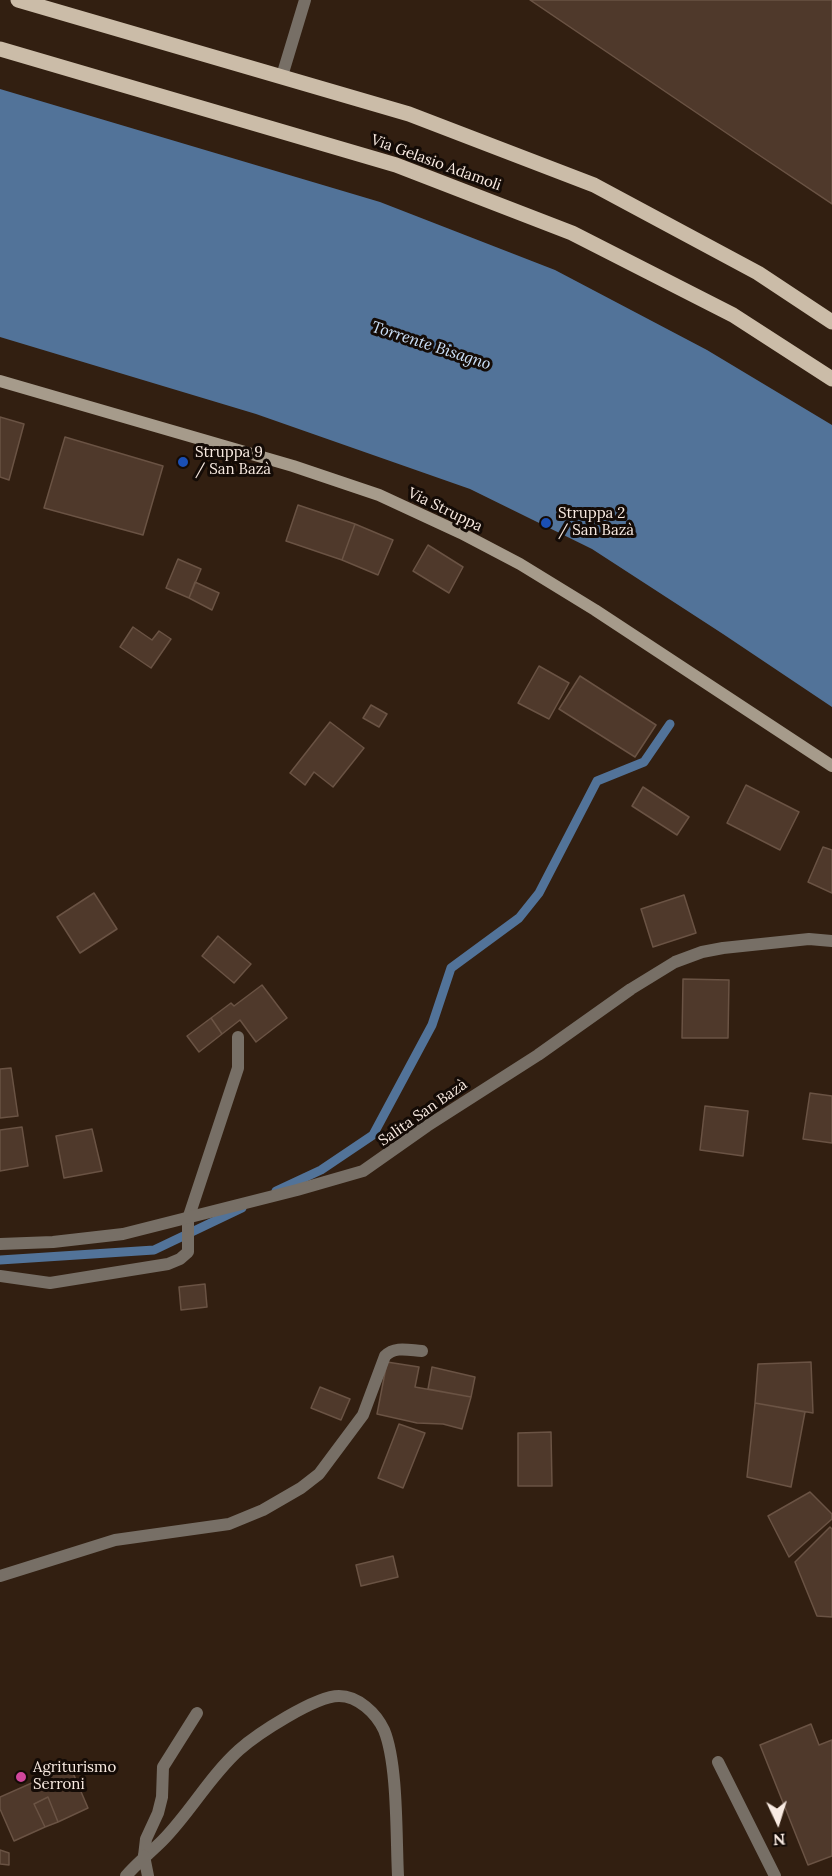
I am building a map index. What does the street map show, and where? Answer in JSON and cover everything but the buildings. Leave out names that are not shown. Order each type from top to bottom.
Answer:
[{"type":"main road","points":[[18,0],[409,114],[594,185],[758,273],[832,322]]},
{"type":"main road","name":"Via Gelasio Adamoli","points":[[0,49],[396,165],[572,233],[734,315],[832,379]]},
{"type":"main road","name":"Via Struppa","points":[[0,381],[293,466],[379,495],[451,528],[520,564],[595,610],[832,766]]},
{"type":"street","points":[[282,76],[305,0]]},
{"type":"street","name":"Salita San Bazà","points":[[0,1244],[53,1242],[123,1234],[273,1197],[363,1171],[427,1126],[538,1055],[631,989],[675,962],[702,952],[723,948],[809,939],[832,941]]},
{"type":"street","points":[[0,1276],[50,1283],[168,1264],[180,1259],[188,1252],[188,1219],[238,1068],[238,1037]]},
{"type":"street","points":[[0,1576],[115,1540],[229,1524],[263,1510],[302,1488],[319,1474],[363,1415],[385,1356],[391,1350],[422,1351]]},
{"type":"street","points":[[126,1876],[162,1841],[221,1768],[240,1749],[296,1712],[338,1696],[355,1699],[367,1708],[384,1731],[390,1754],[393,1785],[398,1876]]},
{"type":"street","points":[[148,1876],[144,1856],[146,1839],[158,1813],[162,1797],[163,1767],[197,1713]]},
{"type":"street","points":[[718,1762],[775,1876]]},
{"type":"water","name":"Torrente Bisagno","points":[[0,89],[380,202],[555,270],[707,350],[832,425],[832,707],[592,549],[470,489],[256,414],[0,337]]},
{"type":"waterway","points":[[276,1191],[321,1170],[373,1135],[432,1025],[451,968],[519,918],[539,893],[597,781],[644,762],[670,724]]},
{"type":"waterway","points":[[0,1260],[154,1250],[242,1208]]},
{"type":"place","name":"Struppa 9 / San Bazà","points":[[183,462]]},
{"type":"place","name":"Struppa 2 / San Bazà","points":[[546,523]]},
{"type":"place","name":"Agriturismo Serroni","points":[[21,1777]]}]
